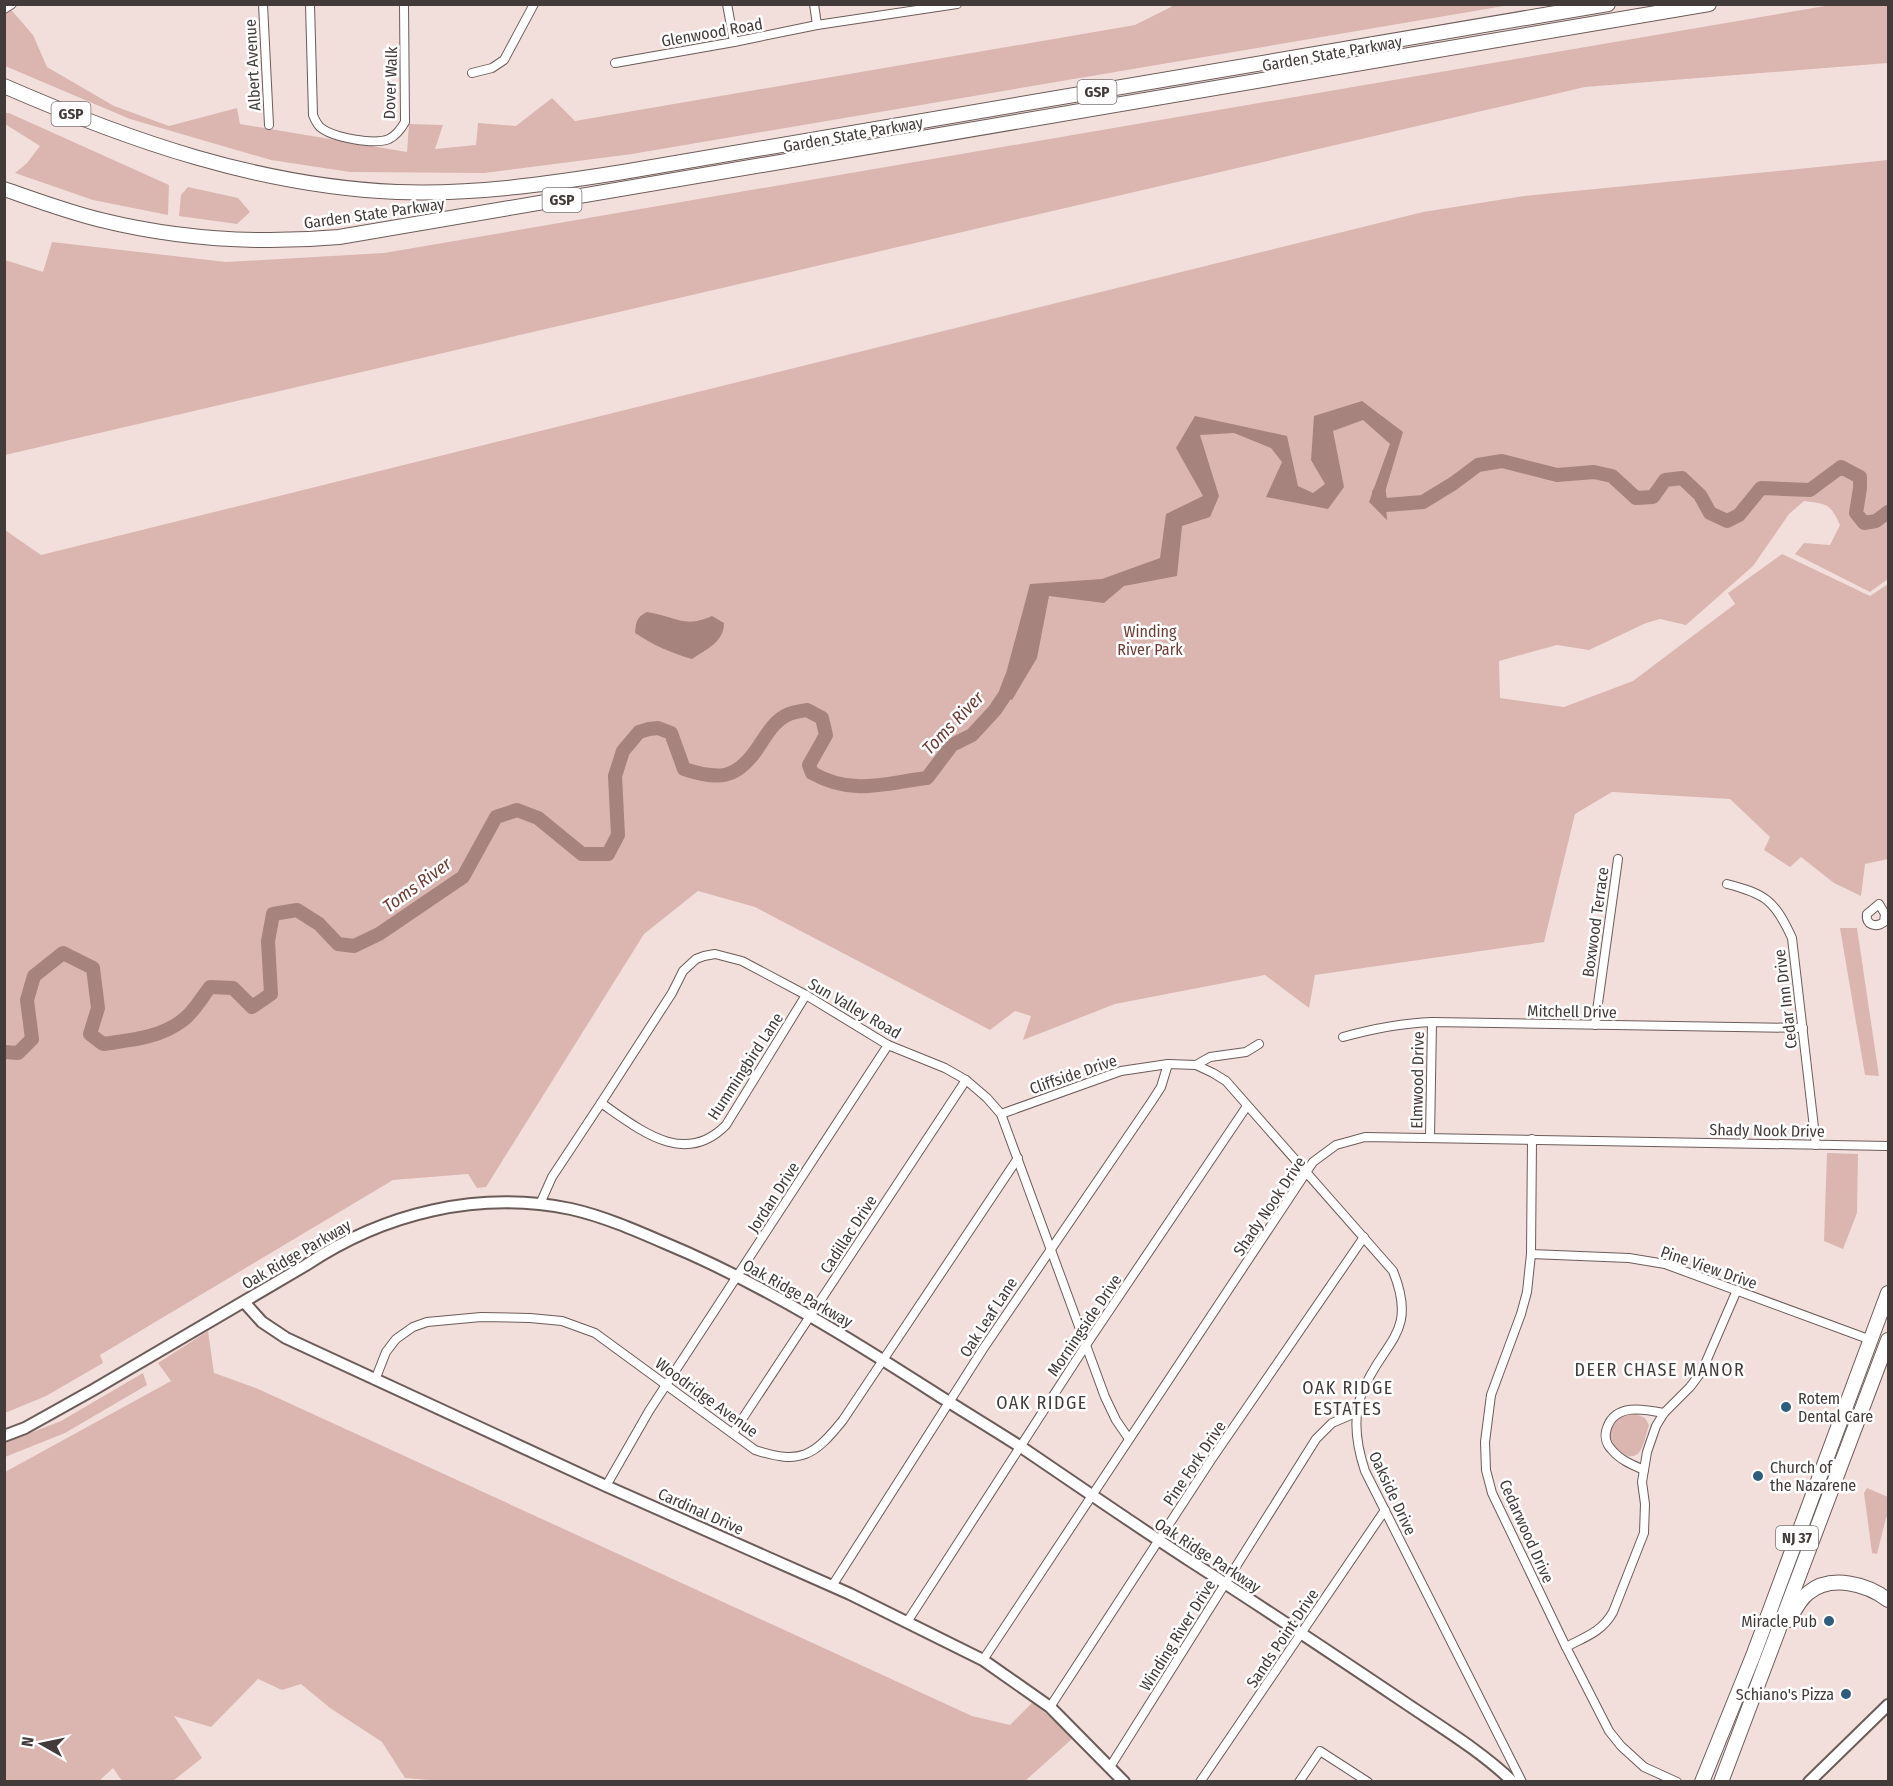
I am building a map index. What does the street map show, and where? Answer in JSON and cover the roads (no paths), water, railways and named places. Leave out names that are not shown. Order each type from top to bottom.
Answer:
[{"type":"highway","name":"Garden State Parkway","points":[[4,86],[133,139],[257,174],[374,191],[477,190],[623,172],[1608,4]]},
{"type":"highway","name":"Garden State Parkway","points":[[4,189],[91,217],[166,232],[271,240],[339,237],[1709,4]]},
{"type":"highway","name":"NJ 37","points":[[1702,1782],[1753,1656],[1888,1293]]},
{"type":"highway","name":"NJ 37","points":[[1721,1782],[1888,1340]]},
{"type":"highway","points":[[1772,1648],[1808,1592],[1826,1584],[1840,1582],[1868,1588],[1888,1600]]},
{"type":"main road","name":"Oak Ridge Parkway","points":[[4,1436],[25,1428],[93,1390],[367,1230],[411,1215],[452,1207],[498,1203],[540,1204],[574,1210],[608,1220],[738,1275],[882,1359],[1302,1633],[1483,1756],[1513,1782]]},
{"type":"main road","name":"Cardinal Drive","points":[[244,1302],[262,1322],[286,1338],[606,1486],[832,1586],[983,1660],[1050,1707],[1124,1782]]},
{"type":"main road","points":[[1812,1780],[1888,1705]]},
{"type":"street","points":[[4,9],[12,4]]},
{"type":"street","name":"Albert Avenue","points":[[263,4],[268,125]]},
{"type":"street","name":"Dover Walk","points":[[310,4],[313,115],[318,126],[329,133],[371,142],[381,142],[391,138],[400,132],[405,122],[404,4]]},
{"type":"street","points":[[472,73],[492,68],[504,60],[534,4]]},
{"type":"street","points":[[727,4],[734,42]]},
{"type":"street","points":[[814,4],[818,26]]},
{"type":"street","name":"Glenwood Road","points":[[615,63],[818,26],[957,4]]},
{"type":"street","name":"Boxwood Terrace","points":[[1595,1025],[1618,859]]},
{"type":"street","name":"Cedar Inn Drive","points":[[1727,884],[1754,891],[1765,897],[1778,910],[1791,938],[1816,1145]]},
{"type":"street","points":[[1879,904],[1888,902]]},
{"type":"street","name":"Sun Valley Road","points":[[540,1204],[552,1177],[672,993],[683,971],[696,959],[715,954],[742,960],[806,995],[888,1045],[945,1068],[966,1080],[1001,1114],[1105,1397],[1116,1420],[1129,1439]]},
{"type":"street","name":"Hummingbird Lane","points":[[601,1103],[648,1135],[675,1143],[686,1145],[698,1143],[718,1133],[726,1125],[806,995]]},
{"type":"street","name":"Mitchell Drive","points":[[1343,1036],[1375,1028],[1432,1022],[1803,1028]]},
{"type":"street","name":"Elmwood Drive","points":[[1430,1138],[1432,1022]]},
{"type":"street","name":"Cliffside Drive","points":[[1001,1114],[1121,1071],[1168,1065],[1196,1065],[1210,1057],[1246,1052],[1259,1044]]},
{"type":"street","name":"Jordan Drive","points":[[606,1486],[667,1384],[888,1045]]},
{"type":"street","name":"Oak Leaf Lane","points":[[832,1586],[949,1402],[1152,1101],[1161,1087],[1168,1065]]},
{"type":"street","name":"Oakside Drive","points":[[1196,1065],[1214,1072],[1226,1081],[1393,1270],[1403,1304],[1398,1333],[1372,1372],[1361,1395],[1356,1435],[1359,1452],[1365,1471],[1522,1782]]},
{"type":"street","name":"Cadillac Drive","points":[[733,1433],[966,1080]]},
{"type":"street","name":"Morningside Drive","points":[[907,1622],[1086,1345],[1247,1106]]},
{"type":"street","name":"Shady Nook Drive","points":[[983,1660],[1313,1162],[1330,1149],[1350,1140],[1365,1137],[1888,1146]]},
{"type":"street","name":"Cedarwood Drive","points":[[1532,1139],[1527,1292],[1491,1395],[1484,1457],[1492,1493],[1609,1731],[1644,1767],[1677,1782]]},
{"type":"street","name":"Woodridge Avenue","points":[[375,1380],[386,1352],[396,1339],[412,1327],[427,1322],[481,1317],[520,1317],[562,1321],[595,1333],[755,1450],[775,1457],[799,1458],[808,1454],[838,1426],[1018,1158]]},
{"type":"street","name":"Pine Fork Drive","points":[[1050,1707],[1211,1460],[1364,1237]]},
{"type":"street","name":"Pine View Drive","points":[[1530,1254],[1644,1259],[1665,1264],[1871,1340]]},
{"type":"street","points":[[1566,1647],[1599,1631],[1613,1612],[1644,1533],[1645,1504],[1642,1482],[1653,1433],[1664,1413],[1690,1387],[1702,1371],[1737,1290]]},
{"type":"street","points":[[1644,1470],[1611,1450],[1605,1437],[1607,1427],[1619,1412],[1628,1409],[1664,1413]]},
{"type":"street","name":"Winding River Drive","points":[[1110,1767],[1316,1439],[1332,1423],[1358,1412]]},
{"type":"street","name":"Sands Point Drive","points":[[1200,1782],[1385,1510]]},
{"type":"street","points":[[1299,1782],[1320,1751],[1368,1782]]},
{"type":"waterway","name":"Toms River","points":[[1379,493],[1380,502],[1386,505],[1423,502],[1478,465],[1502,461],[1557,475],[1594,472],[1612,476],[1636,498],[1653,497],[1665,480],[1682,478],[1700,495],[1710,513],[1727,521],[1739,515],[1761,488],[1810,490],[1841,467],[1860,477],[1856,513],[1864,523],[1876,521],[1888,512]]},
{"type":"waterway","name":"Toms River","points":[[4,1052],[18,1053],[32,1039],[27,1000],[34,976],[63,953],[93,968],[98,1008],[90,1034],[103,1044],[135,1039],[165,1031],[183,1020],[210,987],[233,988],[252,1007],[271,994],[268,941],[273,914],[297,910],[319,924],[338,944],[354,946],[379,934],[463,877],[496,817],[517,810],[538,818],[582,854],[608,854],[618,835],[615,776],[623,751],[639,732],[658,728],[671,733],[684,769],[707,775],[725,775],[742,767],[770,729],[783,717],[807,710],[822,718],[826,735],[809,765],[812,773],[841,784],[883,785],[927,778],[952,745],[972,735],[995,710],[1005,695],[1011,679]]},
{"type":"place","name":"Rotem Dental Care","points":[[1786,1407]]},
{"type":"place","name":"Church of the Nazarene","points":[[1758,1476]]},
{"type":"place","name":"Miracle Pub","points":[[1829,1621]]},
{"type":"place","name":"Schiano's Pizza","points":[[1846,1694]]},
{"type":"district","name":"DEER CHASE MANOR","points":[[1660,1370]]},
{"type":"district","name":"OAK RIDGE ESTATES","points":[[1348,1398]]},
{"type":"district","name":"OAK RIDGE","points":[[1042,1403]]},
{"type":"park label","name":"Winding River Park","points":[[1150,640]]}]
